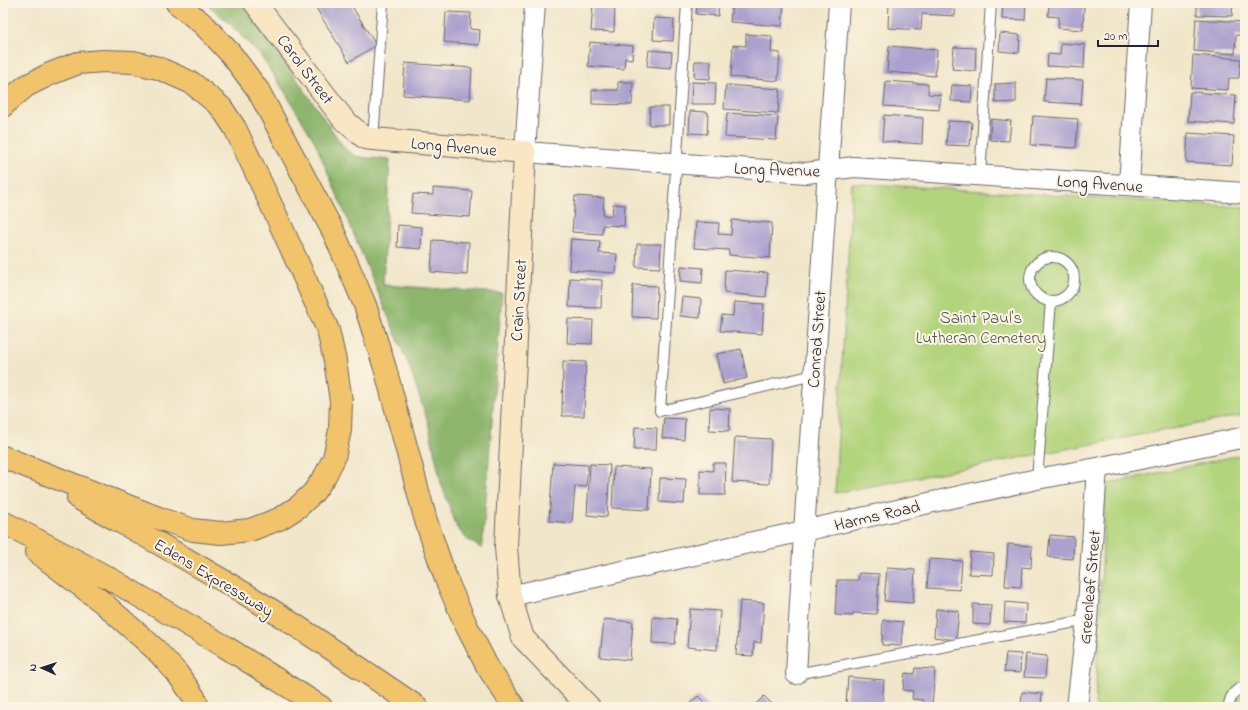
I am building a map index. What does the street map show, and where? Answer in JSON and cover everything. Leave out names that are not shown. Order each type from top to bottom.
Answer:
[{"type":"highway","points":[[177,3],[204,26],[231,54],[258,90],[334,233],[365,305],[385,368],[426,521],[446,579],[467,628],[487,666],[514,707]]},
{"type":"highway","points":[[3,106],[26,86],[50,74],[78,63],[103,61],[133,62],[158,68],[192,84],[221,107],[235,128],[328,330],[335,361],[340,401],[340,430],[334,458],[325,476],[313,493],[298,506],[279,519],[250,530],[221,533],[193,530],[161,519],[3,457]]},
{"type":"highway","name":"Edens Expressway","points":[[3,461],[56,486],[252,598],[327,645],[417,707]]},
{"type":"highway","points":[[3,522],[135,593],[224,646],[321,707]]},
{"type":"highway","points":[[3,525],[102,602],[154,649],[177,673],[194,697],[198,707]]},
{"type":"street","name":"Carol Street","points":[[255,3],[344,120],[366,136]]},
{"type":"street","name":"Crain Street","points":[[535,3],[525,152],[506,547],[510,596],[523,638],[589,707]]},
{"type":"street","name":"Conrad Street","points":[[796,674],[839,3]]},
{"type":"street","points":[[1129,185],[1141,3]]},
{"type":"street","name":"Long Avenue","points":[[366,136],[525,152],[806,173],[854,167],[1245,193]]},
{"type":"street","name":"Harms Road","points":[[510,596],[804,532],[1037,479],[1245,437]]},
{"type":"street","name":"Greenleaf Street","points":[[1077,707],[1088,620],[1097,468]]},
{"type":"lane","points":[[366,136],[383,3]]},
{"type":"lane","points":[[686,3],[660,411],[814,375]]},
{"type":"lane","points":[[980,176],[991,3]]},
{"type":"lane","points":[[1047,257],[1061,259],[1068,263],[1074,277],[1070,291],[1065,297],[1051,301],[1044,300],[1033,291],[1029,277],[1035,264],[1040,259],[1047,257]]},
{"type":"lane","points":[[1037,479],[1051,301]]},
{"type":"lane","points":[[796,674],[1088,620]]},
{"type":"lane","points":[[1229,707],[1232,694],[1239,688],[1245,687]]},
{"type":"green space","points":[[206,3],[244,3],[345,149],[355,156],[390,159],[383,285],[502,293],[482,549],[467,539],[457,528],[441,483],[428,422],[409,366],[315,142],[283,89],[260,55],[227,21]]},
{"type":"green space","name":"Saint Paul's Lutheran Cemetery","points":[[852,183],[1245,207],[1245,415],[835,493]]},
{"type":"green space","points":[[1245,454],[1245,707],[1095,707],[1106,484]]},
{"type":"building","points":[[313,3],[350,3],[376,45],[349,62]]},
{"type":"building","points":[[593,3],[615,5],[614,32],[591,31]]},
{"type":"building","points":[[697,3],[719,3],[718,16],[696,14]]},
{"type":"building","points":[[732,3],[784,3],[782,26],[730,22]]},
{"type":"building","points":[[889,3],[956,3],[955,16],[922,14],[921,30],[888,28]]},
{"type":"building","points":[[1003,3],[1026,3],[1025,20],[1002,19]]},
{"type":"building","points":[[1049,3],[1084,5],[1083,30],[1058,28],[1059,17],[1048,16]]},
{"type":"building","points":[[1197,3],[1233,3],[1232,16],[1197,15]]},
{"type":"building","points":[[446,12],[471,13],[470,29],[480,30],[479,45],[444,42]]},
{"type":"building","points":[[654,18],[674,19],[673,41],[653,40]]},
{"type":"building","points":[[1196,19],[1245,22],[1245,36],[1236,35],[1235,54],[1194,51]]},
{"type":"building","points":[[1000,33],[1020,35],[1019,53],[999,51]]},
{"type":"building","points":[[746,34],[772,36],[771,52],[780,53],[778,81],[731,77],[733,45],[746,46]]},
{"type":"building","points":[[590,42],[633,46],[632,59],[625,58],[624,69],[588,66]]},
{"type":"building","points":[[1061,43],[1085,45],[1084,68],[1047,66],[1048,54],[1060,55]]},
{"type":"building","points":[[889,46],[937,50],[935,76],[887,72]]},
{"type":"building","points":[[954,47],[976,48],[975,71],[952,69]]},
{"type":"building","points":[[649,50],[672,52],[671,68],[647,66]]},
{"type":"building","points":[[1193,55],[1241,59],[1239,78],[1229,78],[1228,90],[1191,88]]},
{"type":"building","points":[[695,61],[711,61],[710,79],[694,78]]},
{"type":"building","points":[[405,63],[472,68],[470,100],[403,95]]},
{"type":"building","points":[[1046,78],[1083,80],[1081,104],[1044,102]]},
{"type":"building","points":[[886,81],[928,84],[928,94],[941,95],[939,110],[884,106]]},
{"type":"building","points":[[618,82],[633,82],[632,105],[592,104],[592,90],[618,90]]},
{"type":"building","points":[[692,82],[716,83],[715,104],[691,104]]},
{"type":"building","points":[[1016,83],[1016,102],[995,103],[995,84]]},
{"type":"building","points":[[726,85],[780,89],[778,113],[724,109]]},
{"type":"building","points":[[952,85],[972,86],[971,102],[951,101]]},
{"type":"building","points":[[1190,92],[1236,95],[1234,124],[1188,121]]},
{"type":"building","points":[[650,107],[669,107],[669,125],[649,125]]},
{"type":"building","points":[[690,111],[708,112],[707,134],[689,133]]},
{"type":"building","points":[[727,113],[778,116],[776,140],[725,137]]},
{"type":"building","points":[[884,115],[923,118],[922,144],[882,141]]},
{"type":"building","points":[[1033,116],[1078,119],[1076,148],[1031,145]]},
{"type":"building","points":[[991,119],[1011,121],[1009,141],[990,140]]},
{"type":"building","points":[[948,121],[972,122],[970,146],[946,145]]},
{"type":"building","points":[[1188,133],[1234,136],[1232,165],[1186,162]]},
{"type":"building","points":[[433,188],[472,191],[470,217],[411,213],[413,194],[433,195]]},
{"type":"building","points":[[575,196],[604,198],[603,215],[612,216],[613,204],[625,205],[624,226],[603,225],[602,234],[572,232]]},
{"type":"building","points":[[732,220],[772,223],[770,258],[729,255],[729,250],[694,248],[696,222],[719,223],[718,234],[731,235]]},
{"type":"building","points":[[398,225],[422,227],[421,249],[397,247]]},
{"type":"building","points":[[571,239],[600,241],[599,253],[617,254],[616,273],[569,270]]},
{"type":"building","points":[[433,240],[469,242],[467,275],[431,272]]},
{"type":"building","points":[[637,244],[661,244],[660,268],[636,267]]},
{"type":"building","points":[[681,266],[703,268],[702,283],[680,281]]},
{"type":"building","points":[[725,270],[768,273],[766,297],[724,293]]},
{"type":"building","points":[[570,278],[602,280],[601,308],[569,307]]},
{"type":"building","points":[[633,285],[657,286],[656,318],[632,317]]},
{"type":"building","points":[[682,297],[701,299],[700,318],[680,316]]},
{"type":"building","points":[[734,302],[764,304],[762,334],[720,331],[722,315],[733,316]]},
{"type":"building","points":[[568,319],[593,320],[592,344],[567,343]]},
{"type":"building","points":[[741,349],[747,378],[723,384],[717,354]]},
{"type":"building","points":[[563,361],[586,362],[584,416],[562,416]]},
{"type":"building","points":[[710,408],[730,409],[729,431],[709,430]]},
{"type":"building","points":[[664,418],[685,419],[684,440],[662,438]]},
{"type":"building","points":[[635,427],[657,428],[656,450],[634,450]]},
{"type":"building","points":[[735,437],[771,439],[769,484],[732,482]]},
{"type":"building","points":[[553,463],[588,465],[586,487],[575,486],[572,523],[549,521]]},
{"type":"building","points":[[713,463],[726,463],[725,495],[700,495],[700,470],[713,471]]},
{"type":"building","points":[[590,464],[610,465],[607,517],[587,515]]},
{"type":"building","points":[[614,467],[651,469],[649,510],[612,508]]},
{"type":"building","points":[[660,478],[686,479],[684,504],[659,502]]},
{"type":"building","points":[[1050,535],[1074,537],[1073,559],[1048,557]]},
{"type":"building","points":[[1008,544],[1032,546],[1031,568],[1022,567],[1021,587],[1005,586]]},
{"type":"building","points":[[970,552],[994,554],[993,575],[969,574]]},
{"type":"building","points":[[929,559],[962,561],[960,590],[927,588]]},
{"type":"building","points":[[887,568],[915,570],[913,603],[884,601]]},
{"type":"building","points":[[859,573],[879,574],[877,614],[853,613],[853,616],[835,615],[837,580],[858,580]]},
{"type":"building","points":[[740,601],[764,603],[761,643],[754,642],[753,656],[736,655]]},
{"type":"building","points":[[1005,602],[1026,604],[1025,623],[1004,622]]},
{"type":"building","points":[[973,604],[991,605],[990,625],[973,624]]},
{"type":"building","points":[[690,609],[720,611],[717,650],[687,647]]},
{"type":"building","points":[[936,609],[959,611],[956,640],[934,637]]},
{"type":"building","points":[[653,617],[677,619],[675,644],[652,643]]},
{"type":"building","points":[[604,619],[633,622],[630,660],[600,657]]},
{"type":"building","points":[[883,620],[903,622],[901,646],[882,645]]},
{"type":"building","points":[[1006,653],[1021,654],[1020,673],[1004,672]]},
{"type":"building","points":[[1026,654],[1047,656],[1045,678],[1024,677]]},
{"type":"building","points":[[915,668],[935,669],[932,707],[922,707],[923,700],[912,699],[913,691],[903,690],[905,673],[914,674]]},
{"type":"building","points":[[848,677],[884,680],[882,707],[846,704]]},
{"type":"building","points":[[1022,692],[1042,694],[1041,707],[1021,707]]},
{"type":"building","points":[[698,696],[709,707],[686,707]]},
{"type":"building","points":[[764,696],[775,707],[753,707]]}]
